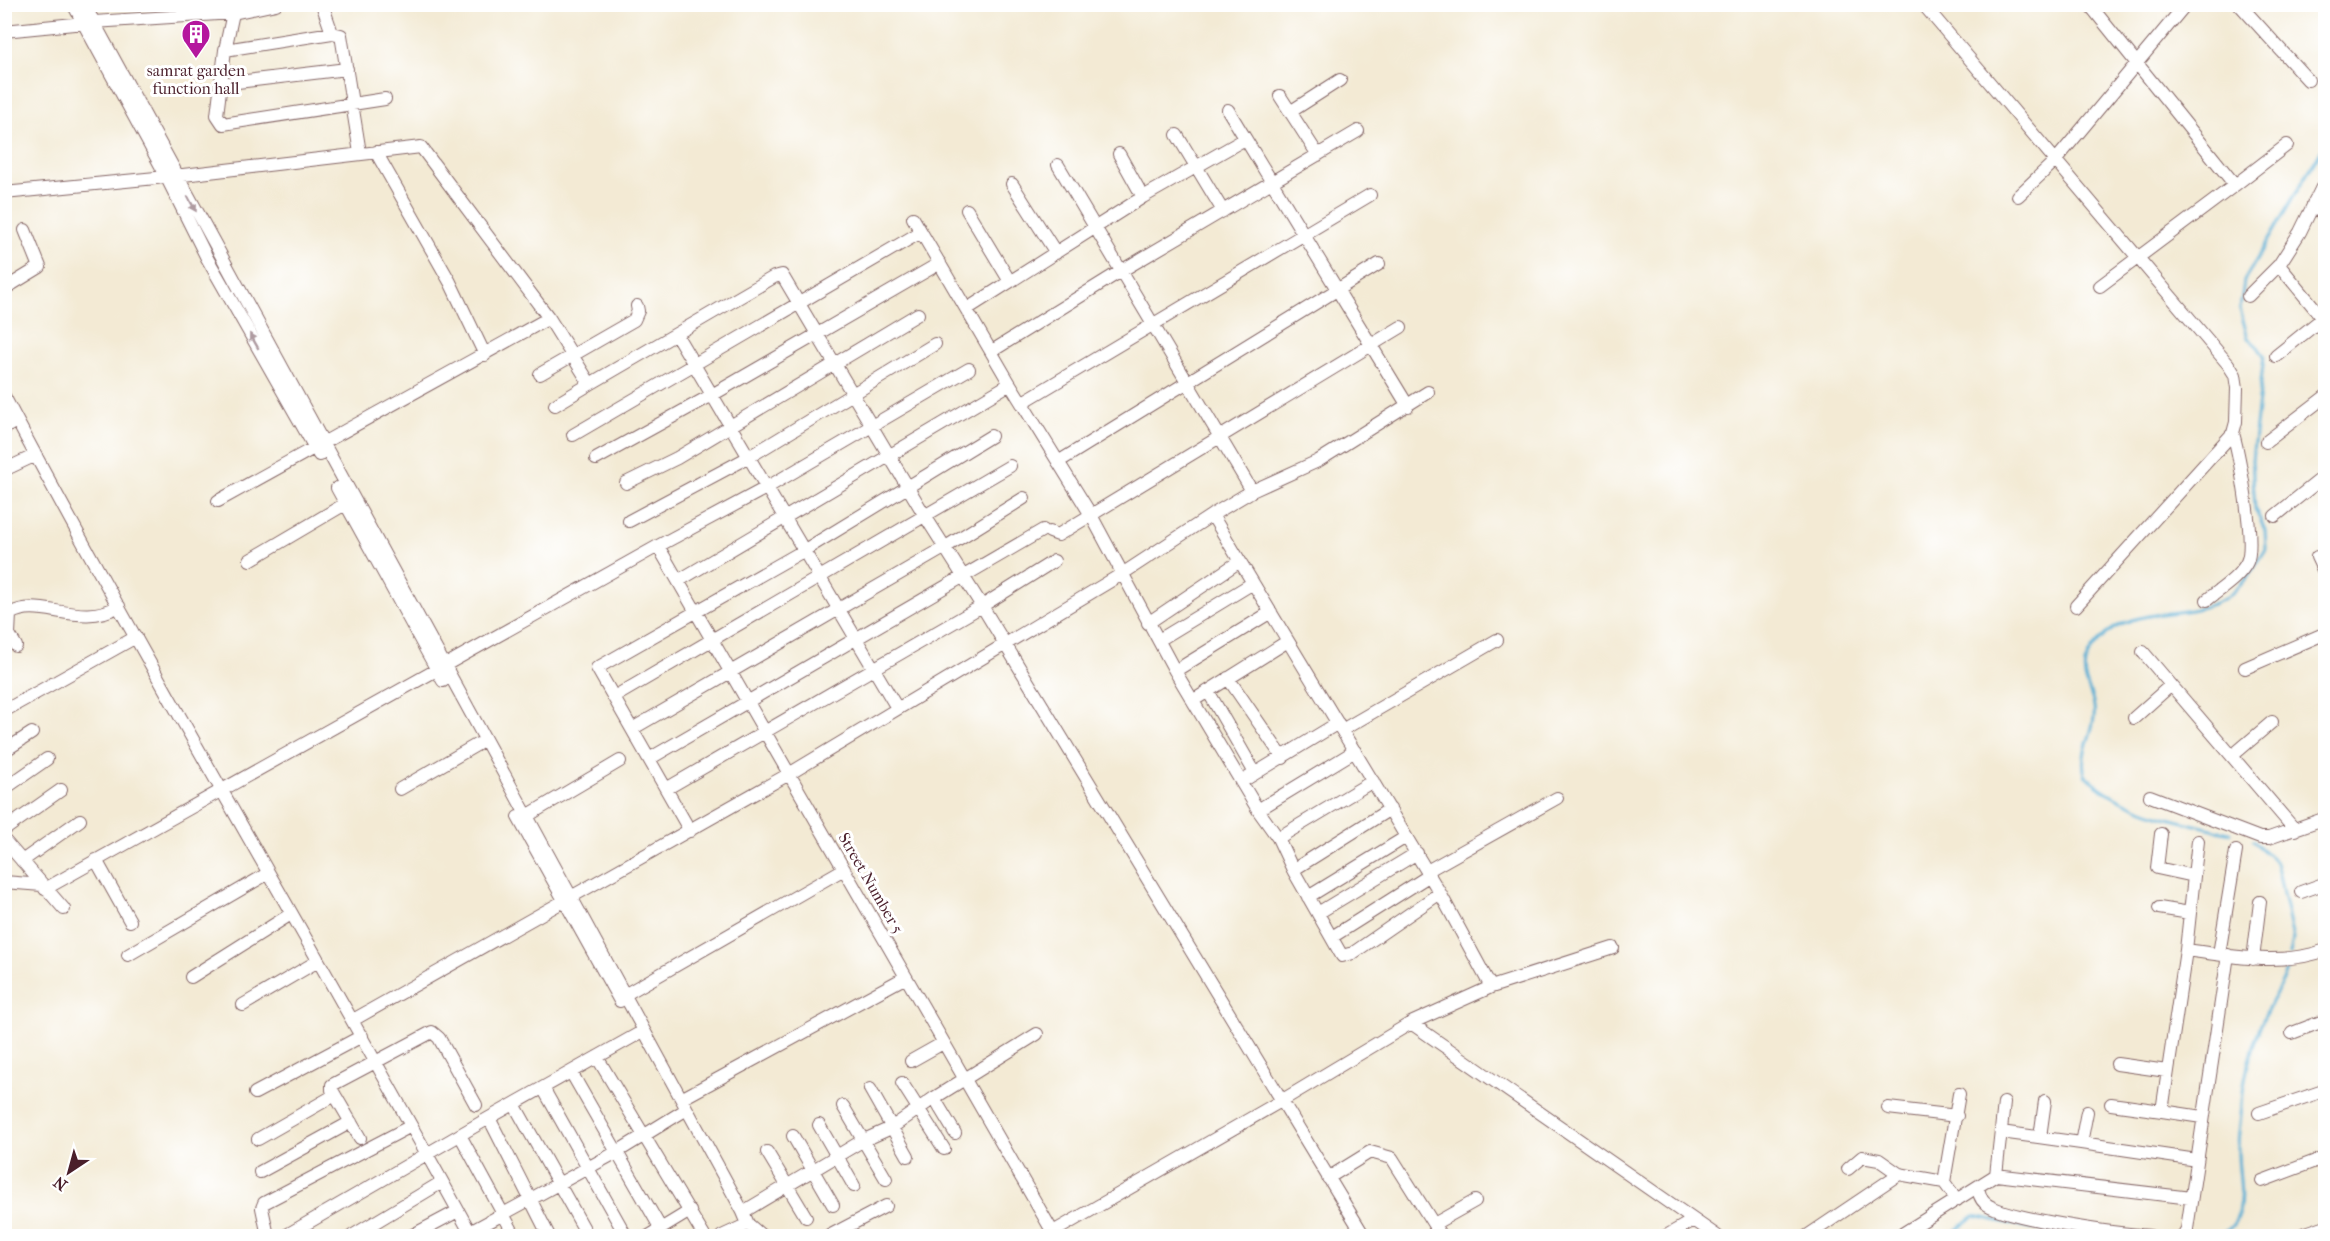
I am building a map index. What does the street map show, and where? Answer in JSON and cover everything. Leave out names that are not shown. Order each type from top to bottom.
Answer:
[{"type":"street","points":[[73,4],[89,23],[208,246],[441,669],[478,744],[682,1098],[744,1221]]},
{"type":"street","points":[[84,4],[89,23]]},
{"type":"street","points":[[4,32],[89,23],[233,13],[276,4]]},
{"type":"street","points":[[322,4],[332,33]]},
{"type":"street","points":[[1923,4],[2138,256],[2235,375],[2236,422],[2233,433],[2076,606]]},
{"type":"street","points":[[2089,4],[2235,185]]},
{"type":"street","points":[[2018,196],[2056,160],[2186,4]]},
{"type":"street","points":[[2239,4],[2308,80]]},
{"type":"street","points":[[233,13],[225,50],[217,115],[223,124],[385,99]]},
{"type":"street","points":[[225,50],[332,33],[341,35],[360,153]]},
{"type":"street","points":[[221,84],[347,69]]},
{"type":"street","points":[[1290,112],[1340,80]]},
{"type":"street","points":[[1280,96],[1318,155]]},
{"type":"street","points":[[1228,110],[1408,406]]},
{"type":"street","points":[[992,351],[1121,271],[1358,131]]},
{"type":"street","points":[[1177,135],[1223,211]]},
{"type":"street","points":[[966,309],[1009,280],[1096,229],[1143,197],[1245,139]]},
{"type":"street","points":[[2100,286],[2287,145]]},
{"type":"street","points":[[4,193],[171,177],[422,147],[549,318],[590,384]]},
{"type":"street","points":[[376,152],[450,282],[485,355]]},
{"type":"street","points":[[1119,154],[1143,197]]},
{"type":"street","points":[[1058,165],[1252,491]]},
{"type":"street","points":[[2248,296],[2278,265],[2300,232],[2325,179]]},
{"type":"street","points":[[1012,184],[1056,253]]},
{"type":"street","points":[[1023,402],[1371,195]]},
{"type":"street","points":[[2313,204],[2325,218]]},
{"type":"street","points":[[967,210],[1009,280]]},
{"type":"street","points":[[913,218],[1010,384],[1091,515],[1175,671],[1258,810],[1278,838],[1293,870],[1342,956],[1353,952],[1440,893]]},
{"type":"street","points":[[4,289],[40,267],[40,261],[25,230]]},
{"type":"street","points":[[573,435],[921,232]]},
{"type":"street","points":[[596,459],[712,395],[940,263]]},
{"type":"street","points":[[1058,462],[1379,264]]},
{"type":"street","points":[[2276,356],[2324,320],[2278,265]]},
{"type":"street","points":[[555,405],[778,275],[784,277],[944,548],[982,606],[1364,1236]]},
{"type":"street","points":[[540,374],[634,320],[638,311],[637,306]]},
{"type":"street","points":[[626,483],[677,458],[918,314]]},
{"type":"street","points":[[218,501],[549,318]]},
{"type":"street","points":[[649,759],[962,576],[1047,531],[1058,535],[1401,327]]},
{"type":"street","points":[[676,334],[897,708]]},
{"type":"street","points":[[629,520],[748,457],[935,344]]},
{"type":"street","points":[[4,882],[43,887],[96,860],[766,488],[871,424],[969,369]]},
{"type":"street","points":[[678,581],[785,520],[1010,384]]},
{"type":"street","points":[[353,1020],[789,774],[1122,574],[1252,491],[1318,460],[1428,392]]},
{"type":"street","points":[[4,396],[267,874],[353,1020],[471,1234],[503,1213],[531,1201],[682,1112]]},
{"type":"street","points":[[2266,442],[2325,396]]},
{"type":"street","points":[[4,428],[18,421]]},
{"type":"street","points":[[2207,600],[2241,571],[2249,556],[2240,460],[2233,433]]},
{"type":"street","points":[[690,831],[597,668],[803,551],[991,436]]},
{"type":"street","points":[[318,445],[345,504],[527,816],[569,900]]},
{"type":"street","points":[[4,470],[36,455]]},
{"type":"street","points":[[614,697],[820,579],[1010,466]]},
{"type":"street","points":[[2275,516],[2325,475]]},
{"type":"street","points":[[632,729],[944,548],[1024,498]]},
{"type":"street","points":[[250,560],[345,504]]},
{"type":"street","points":[[1212,515],[1440,893],[1491,987]]},
{"type":"street","name":"Street Number 5","points":[[658,546],[1054,1234]]},
{"type":"street","points":[[2317,557],[2325,576]]},
{"type":"street","points":[[666,789],[982,606],[1054,561]]},
{"type":"street","points":[[1148,623],[1240,561]]},
{"type":"street","points":[[1159,640],[1253,583]]},
{"type":"street","points":[[16,646],[7,626],[10,614],[16,611],[37,610],[92,617],[107,613],[119,606]]},
{"type":"street","points":[[1175,671],[1270,612]]},
{"type":"street","points":[[2245,668],[2325,633]]},
{"type":"street","points":[[4,711],[136,637]]},
{"type":"street","points":[[1241,782],[1497,640]]},
{"type":"street","points":[[1194,700],[1288,641]]},
{"type":"street","points":[[2143,652],[2295,830]]},
{"type":"street","points":[[1228,678],[1282,758]]},
{"type":"street","points":[[2134,718],[2171,685]]},
{"type":"street","points":[[1208,691],[1255,773]]},
{"type":"street","points":[[2232,756],[2272,722]]},
{"type":"street","points":[[4,751],[32,734]]},
{"type":"street","points":[[400,789],[478,744]]},
{"type":"street","points":[[1258,810],[1355,751]]},
{"type":"street","points":[[4,789],[47,759]]},
{"type":"street","points":[[527,816],[620,761]]},
{"type":"street","points":[[1278,838],[1373,781]]},
{"type":"street","points":[[4,830],[61,790]]},
{"type":"street","points":[[2150,796],[2260,838],[2295,830],[2325,818]]},
{"type":"street","points":[[1332,937],[1428,873],[1557,798]]},
{"type":"street","points":[[1293,870],[1389,809]]},
{"type":"street","points":[[22,861],[80,820]]},
{"type":"street","points":[[2161,834],[2157,868],[2194,876]]},
{"type":"street","points":[[1308,897],[1406,837]]},
{"type":"street","points":[[4,840],[64,909]]},
{"type":"street","points":[[2162,1111],[2186,950],[2198,841]]},
{"type":"street","points":[[2183,1236],[2187,1229],[2192,1198],[2236,851]]},
{"type":"street","points":[[1317,913],[1416,854]]},
{"type":"street","points":[[96,860],[130,921]]},
{"type":"street","points":[[622,997],[844,869]]},
{"type":"street","points":[[128,955],[267,874]]},
{"type":"street","points":[[2301,892],[2325,883]]},
{"type":"street","points":[[2253,959],[2260,902]]},
{"type":"street","points":[[2159,908],[2190,912]]},
{"type":"street","points":[[191,977],[291,914]]},
{"type":"street","points":[[1054,1234],[1411,1023],[1491,987],[1612,948]]},
{"type":"street","points":[[2186,950],[2268,960],[2303,958],[2325,950]]},
{"type":"street","points":[[243,1005],[318,961]]},
{"type":"street","points":[[682,1098],[906,977]]},
{"type":"street","points":[[622,997],[638,1034],[744,1221],[762,1236]]},
{"type":"street","points":[[2292,1033],[2325,1020]]},
{"type":"street","points":[[1411,1023],[1692,1221],[1717,1236]]},
{"type":"street","points":[[360,1138],[335,1095],[332,1085],[432,1032],[436,1033],[476,1105]]},
{"type":"street","points":[[285,1236],[638,1034]]},
{"type":"street","points":[[722,1236],[744,1221],[786,1185],[862,1141],[891,1128],[964,1078],[1037,1034]]},
{"type":"street","points":[[255,1094],[362,1036]]},
{"type":"street","points":[[911,1061],[943,1043]]},
{"type":"street","points":[[597,1057],[704,1236]]},
{"type":"street","points":[[2117,1064],[2167,1071]]},
{"type":"street","points":[[571,1072],[661,1229]]},
{"type":"street","points":[[902,1083],[944,1149]]},
{"type":"street","points":[[543,1088],[626,1236]]},
{"type":"street","points":[[870,1089],[908,1156]]},
{"type":"street","points":[[2259,1113],[2325,1090]]},
{"type":"street","points":[[1944,1182],[1959,1094]]},
{"type":"street","points":[[258,1139],[335,1095]]},
{"type":"street","points":[[934,1098],[955,1133]]},
{"type":"street","points":[[2040,1137],[2045,1101]]},
{"type":"street","points":[[1996,1175],[2004,1102]]},
{"type":"street","points":[[514,1104],[588,1236]]},
{"type":"street","points":[[2111,1104],[2202,1117]]},
{"type":"street","points":[[843,1106],[886,1179]]},
{"type":"street","points":[[1888,1108],[1957,1116]]},
{"type":"street","points":[[2081,1143],[2087,1112]]},
{"type":"street","points":[[489,1119],[549,1236]]},
{"type":"street","points":[[260,1172],[351,1122]]},
{"type":"street","points":[[819,1125],[854,1186]]},
{"type":"street","points":[[268,1236],[262,1208],[264,1203],[411,1126]]},
{"type":"street","points":[[2001,1132],[2197,1160]]},
{"type":"street","points":[[460,1136],[515,1236]]},
{"type":"street","points":[[793,1136],[833,1205]]},
{"type":"street","points":[[767,1152],[806,1217]]},
{"type":"street","points":[[1328,1178],[1370,1152],[1392,1158],[1442,1236]]},
{"type":"street","points":[[1848,1169],[1862,1157],[1878,1160],[1899,1174],[1944,1182],[1957,1200]]},
{"type":"street","points":[[2262,1181],[2325,1157]]},
{"type":"street","points":[[1807,1236],[1899,1174]]},
{"type":"street","points":[[1899,1236],[1996,1175],[2192,1198]]},
{"type":"street","points":[[352,1236],[442,1182]]},
{"type":"street","points":[[1977,1186],[1981,1197],[1992,1208],[2039,1220],[2150,1236]]},
{"type":"street","points":[[1434,1224],[1475,1201]]},
{"type":"street","points":[[829,1236],[886,1206]]},
{"type":"street","points":[[411,1236],[458,1211]]},
{"type":"street","points":[[649,1236],[690,1211]]},
{"type":"street","points":[[1666,1236],[1692,1221]]},
{"type":"street","points":[[2297,1236],[2325,1226]]},
{"type":"waterway","points":[[2230,833],[2173,819],[2135,806],[2117,798],[2085,775],[2084,759],[2093,724],[2094,710],[2084,671],[2089,655],[2112,629],[2142,617],[2190,610],[2222,600],[2247,578],[2266,549],[2265,530],[2255,509],[2252,460],[2264,356],[2248,338],[2240,309],[2244,281],[2326,142]]},
{"type":"waterway","points":[[2253,841],[2276,862],[2293,939],[2290,954]]},
{"type":"waterway","points":[[2219,1236],[2230,1229],[2240,1209],[2238,1143],[2248,1064],[2260,1026],[2285,977],[2289,961]]},
{"type":"waterway","points":[[1949,1236],[1974,1216],[2070,1236]]},
{"type":"place","name":"samrat garden function hall","points":[[196,60]]}]
